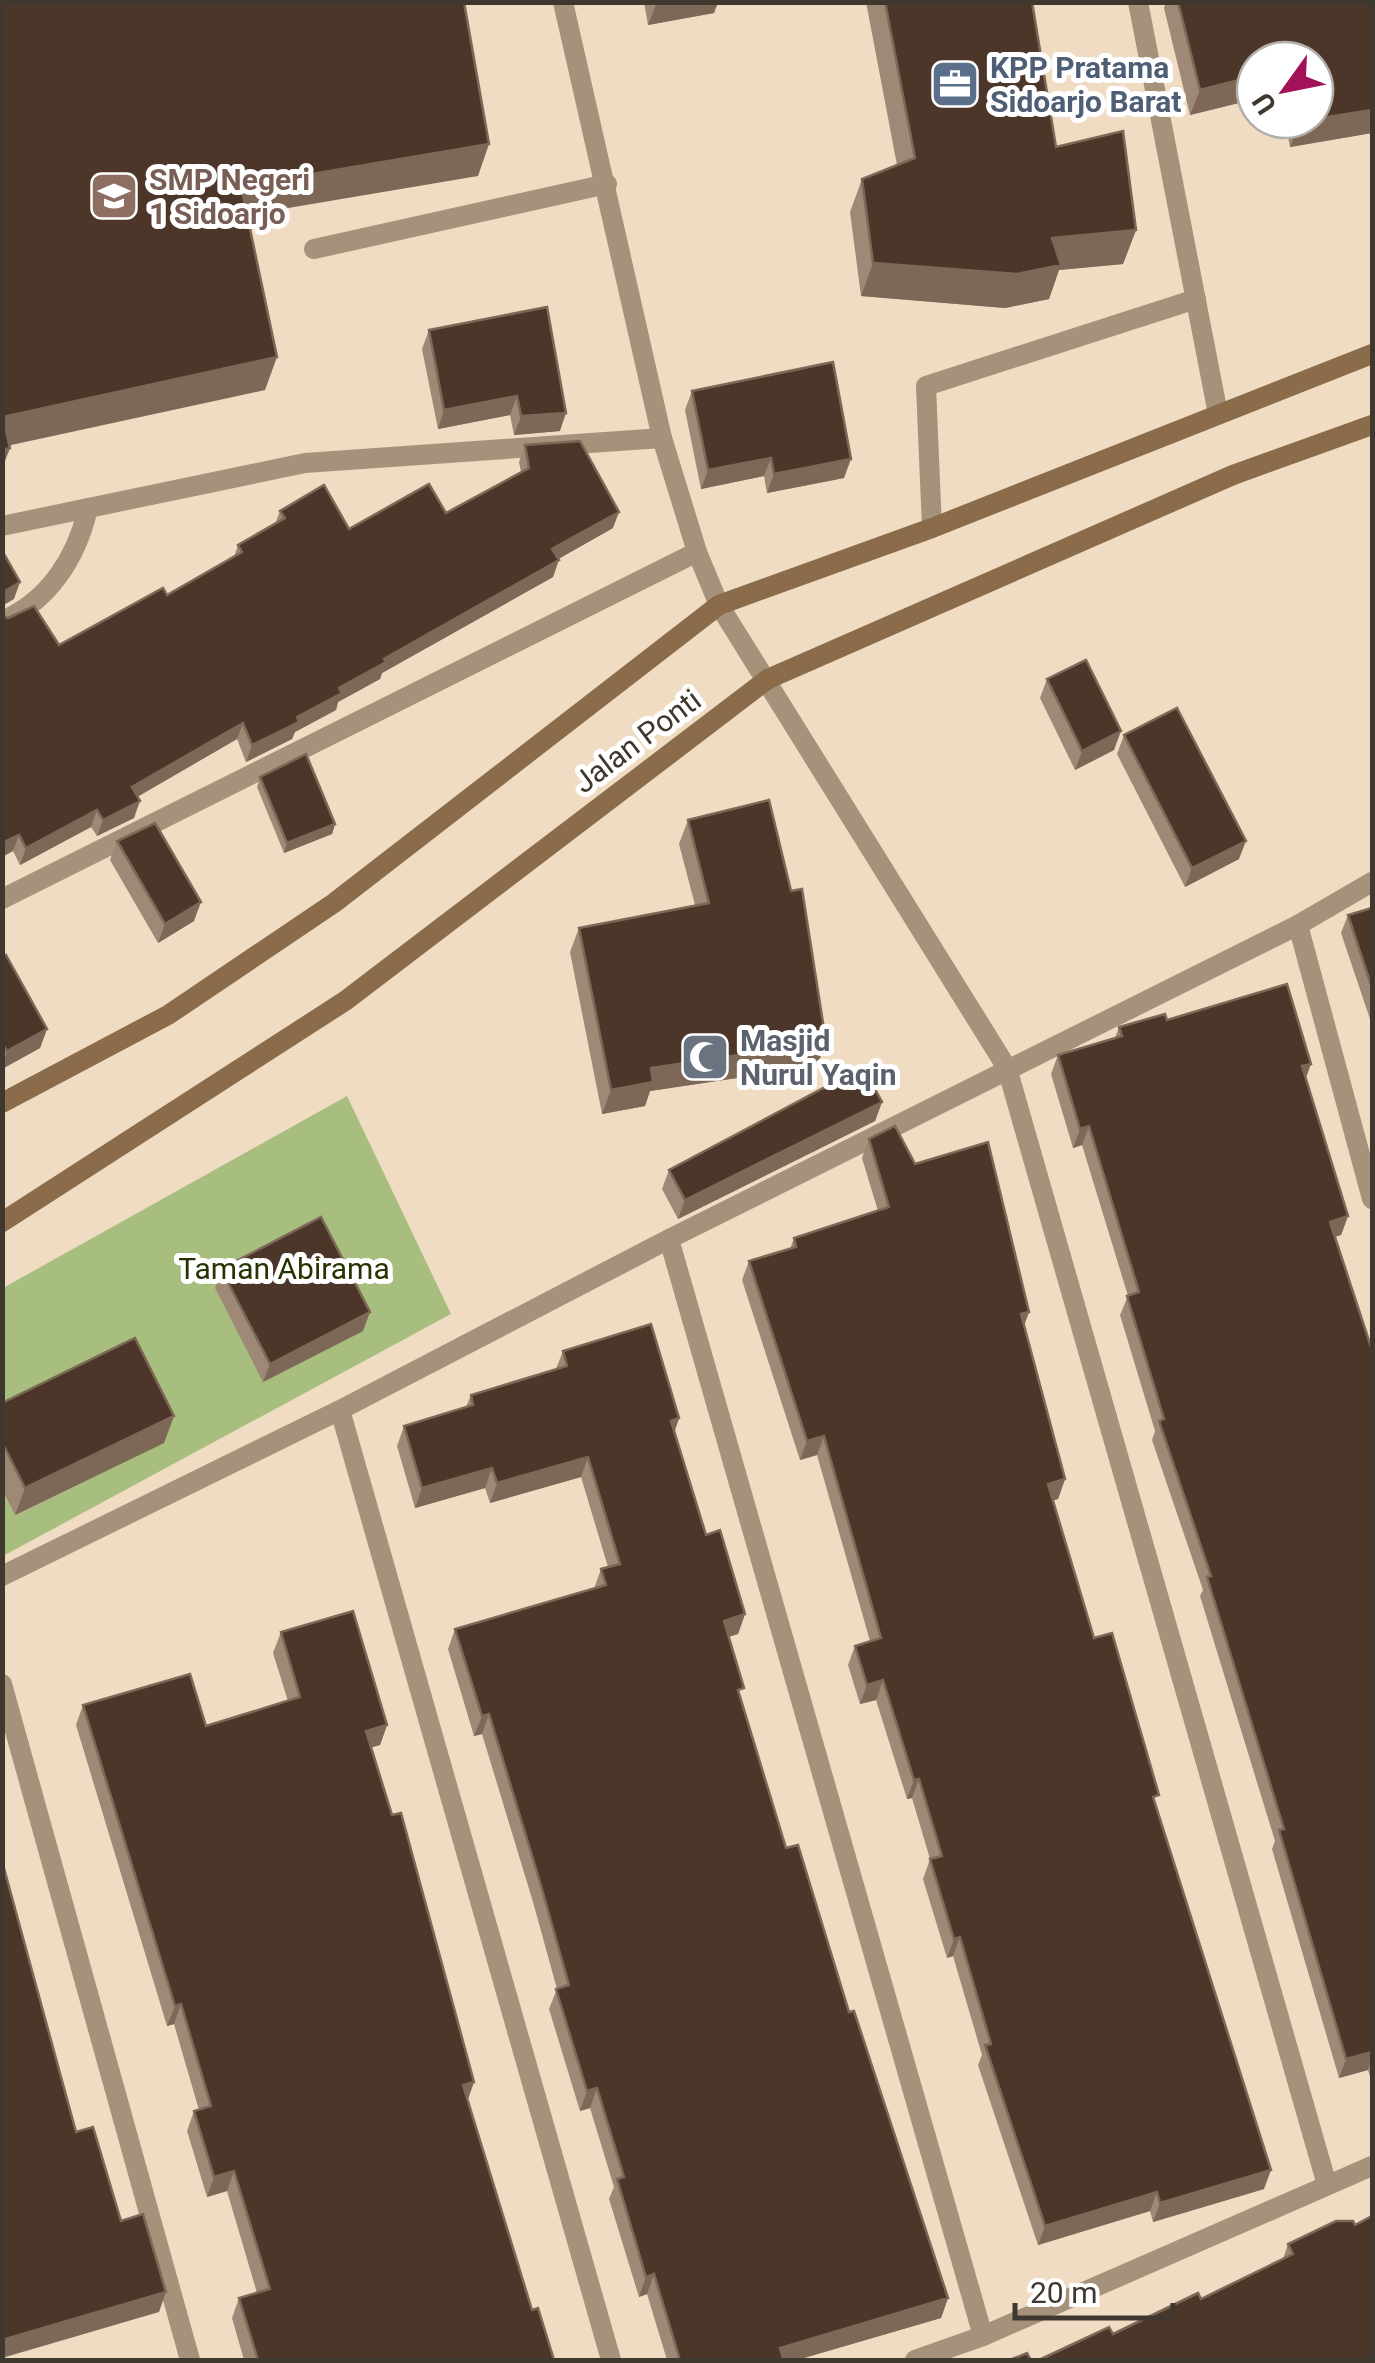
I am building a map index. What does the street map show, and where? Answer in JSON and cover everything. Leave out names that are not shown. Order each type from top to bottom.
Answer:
[{"type":"main road","name":"Jalan Ponti","points":[[2,1104],[168,1014],[334,903],[719,605],[932,528],[1372,354]]},
{"type":"main road","name":"Jalan Ponti","points":[[2,1222],[345,1001],[768,679],[1232,475],[1372,425]]},
{"type":"street","points":[[563,2],[662,438],[696,552],[719,605],[1007,1068],[1327,2185]]},
{"type":"street","points":[[1138,2],[1218,414]]},
{"type":"street","points":[[314,249],[607,184]]},
{"type":"street","points":[[932,528],[926,386],[1196,299]]},
{"type":"street","points":[[2,526],[305,463],[662,438]]},
{"type":"street","points":[[2,621],[28,611],[58,578],[82,536],[88,508]]},
{"type":"street","points":[[2,899],[696,552]]},
{"type":"street","points":[[2,1576],[340,1410],[669,1239],[1298,925],[1372,882]]},
{"type":"street","points":[[1298,925],[1372,1199]]},
{"type":"street","points":[[669,1239],[983,2336]]},
{"type":"street","points":[[340,1410],[611,2360]]},
{"type":"street","points":[[2,1684],[190,2360]]},
{"type":"street","points":[[915,2360],[983,2336],[1372,2166]]},
{"type":"green space","name":"Taman Abirama","points":[[347,1096],[451,1314],[3,1556],[3,1288]]},
{"type":"building","name":"SMP Negeri 1 Sidoarjo","points":[[2,2],[464,2],[489,144],[241,186],[277,357],[3,417],[10,448],[2,450]]},
{"type":"building","name":"KPP Pratama Sidoarjo Barat","points":[[885,2],[1032,2],[1056,147],[1123,131],[1136,230],[1052,238],[1061,265],[1017,274],[873,263],[862,179],[915,158]]},
{"type":"building","points":[[1178,2],[1372,2],[1372,110],[1335,116],[1335,40],[1235,40],[1235,81],[1200,90]]},
{"type":"building","points":[[547,307],[566,413],[521,416],[517,396],[444,410],[429,330]]},
{"type":"building","points":[[833,362],[851,459],[774,474],[771,458],[708,470],[692,391]]},
{"type":"building","points":[[580,441],[619,512],[552,549],[559,560],[384,659],[386,662],[339,688],[342,693],[297,717],[299,722],[252,745],[243,723],[132,787],[140,801],[103,820],[97,810],[26,848],[19,835],[2,843],[2,615],[8,618],[34,606],[59,645],[163,588],[167,595],[242,552],[238,545],[285,518],[280,511],[324,485],[349,529],[429,484],[446,513],[529,468],[525,445]]},
{"type":"building","points":[[2,553],[20,582],[2,593]]},
{"type":"building","points":[[1086,660],[1121,731],[1082,751],[1047,679]]},
{"type":"building","points":[[1177,708],[1246,841],[1192,868],[1124,735]]},
{"type":"building","points":[[306,754],[335,824],[287,843],[260,777]]},
{"type":"building","points":[[769,800],[791,891],[802,889],[826,1042],[651,1068],[653,1082],[611,1090],[579,928],[709,903],[688,820]]},
{"type":"building","points":[[155,823],[201,902],[165,924],[117,841]]},
{"type":"building","points":[[1372,908],[1372,988],[1348,915]]},
{"type":"building","points":[[6,955],[47,1029],[7,1051],[2,1043],[2,957]]},
{"type":"building","points":[[1287,984],[1311,1064],[1302,1066],[1348,1216],[1330,1222],[1372,1350],[1372,2052],[1346,2059],[1279,1830],[1284,1829],[1207,1577],[1211,1576],[1159,1421],[1164,1419],[1127,1296],[1139,1292],[1089,1126],[1080,1129],[1058,1055],[1122,1036],[1119,1027],[1165,1014],[1167,1020]]},
{"type":"building","points":[[863,1067],[882,1102],[685,1200],[669,1170]]},
{"type":"building","points":[[895,1126],[915,1164],[988,1142],[1029,1312],[1021,1314],[1065,1479],[1048,1484],[1094,1638],[1112,1633],[1159,1795],[1153,1797],[1271,2170],[1160,2203],[1157,2192],[1045,2226],[985,2045],[991,2044],[960,1937],[954,1939],[930,1859],[942,1856],[919,1779],[914,1780],[883,1680],[867,1685],[855,1646],[881,1638],[824,1436],[807,1441],[749,1261],[796,1247],[794,1238],[889,1207],[869,1139]]},
{"type":"building","points":[[321,1217],[370,1312],[270,1364],[221,1269]]},
{"type":"building","points":[[651,1324],[679,1418],[671,1421],[706,1535],[720,1530],[745,1614],[724,1621],[744,1688],[738,1690],[786,1848],[798,1845],[849,2012],[854,2011],[948,2298],[780,2348],[783,2358],[775,2360],[680,2360],[654,2274],[646,2277],[617,2179],[624,2177],[597,2088],[587,2091],[556,1989],[569,1985],[540,1882],[489,1714],[482,1716],[455,1629],[606,1585],[601,1569],[620,1564],[588,1457],[497,1483],[492,1468],[422,1488],[404,1426],[473,1405],[471,1395],[567,1366],[563,1351]]},
{"type":"building","points":[[135,1338],[174,1416],[25,1488],[2,1442],[2,1403]]},
{"type":"building","points":[[353,1611],[387,1725],[366,1731],[392,1815],[401,1813],[474,2082],[463,2085],[532,2310],[538,2308],[554,2360],[258,2360],[239,2298],[270,2289],[234,2171],[214,2177],[194,2111],[211,2106],[181,2004],[175,2006],[83,1705],[190,1674],[206,1726],[300,1697],[281,1632]]},
{"type":"building","points":[[2,1861],[76,2132],[93,2127],[121,2221],[143,2214],[166,2292],[2,2340]]},
{"type":"building","points":[[1372,2216],[1372,2360],[1039,2360],[1109,2327],[1113,2334],[1198,2293],[1201,2299],[1293,2254],[1288,2244],[1336,2221],[1353,2221],[1355,2225]]},
{"type":"building","points":[[1027,2353],[1031,2360],[1010,2360]]},
{"type":"place","name":"KPP Pratama Sidoarjo Barat","points":[[955,84]]},
{"type":"place","name":"SMP Negeri 1 Sidoarjo","points":[[114,196]]},
{"type":"place","name":"Masjid Nurul Yaqin","points":[[705,1057]]}]
